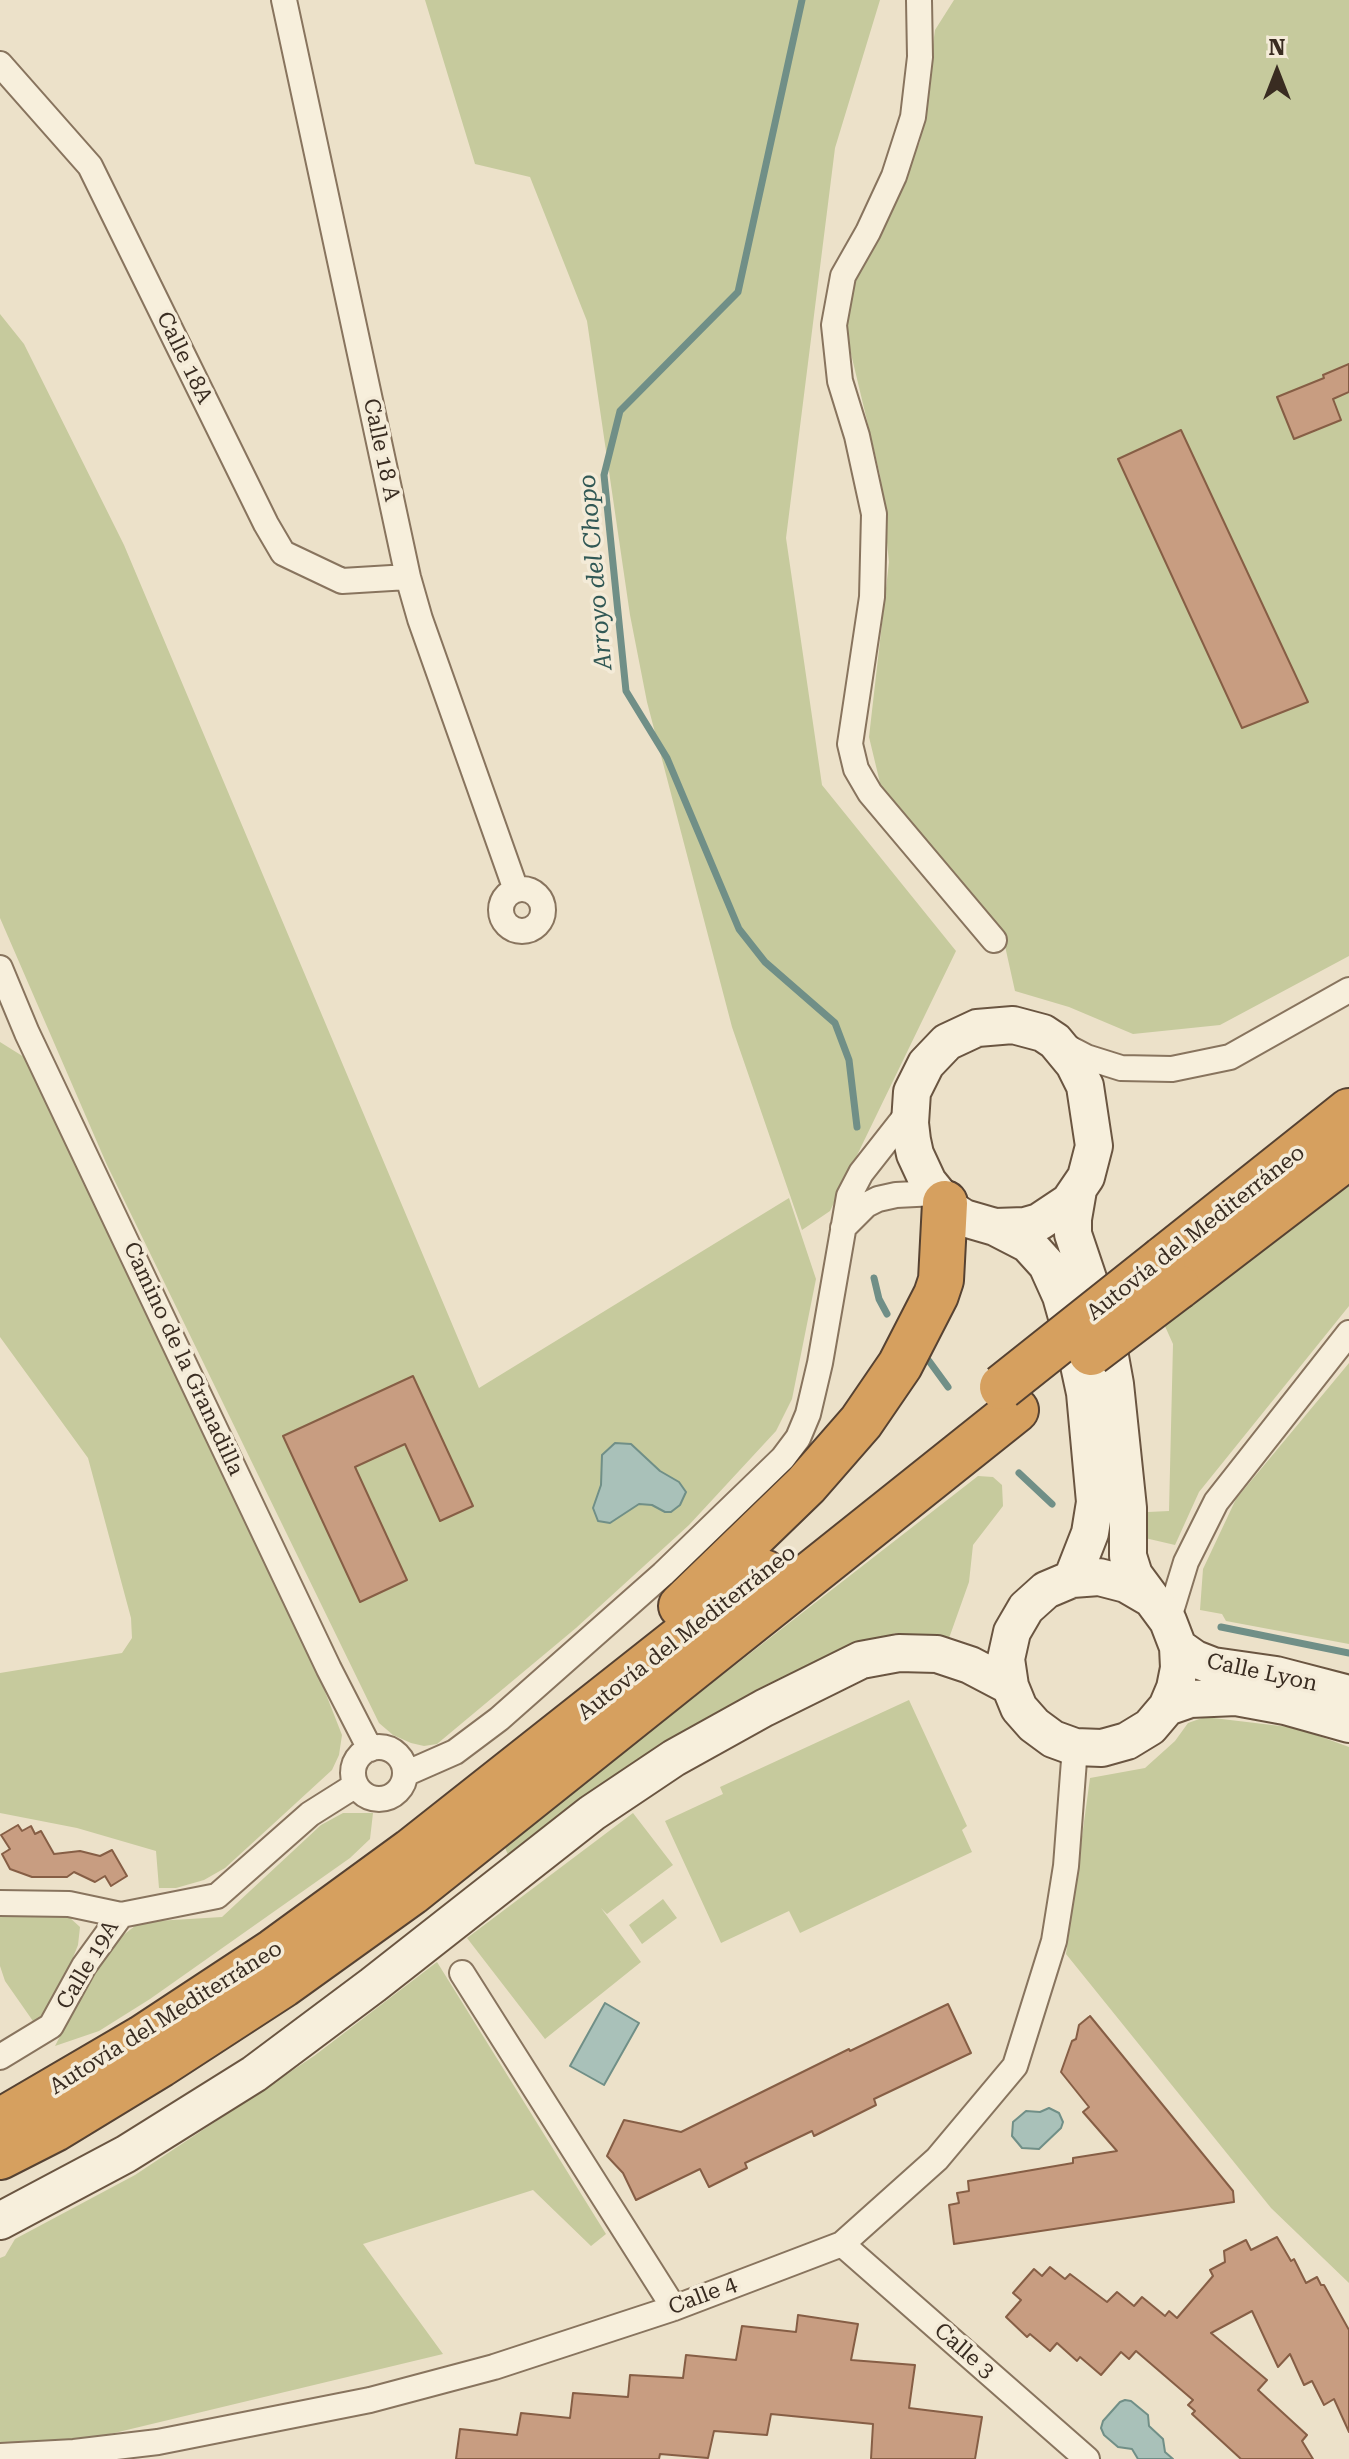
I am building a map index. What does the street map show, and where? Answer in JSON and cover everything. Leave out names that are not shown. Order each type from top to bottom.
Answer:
[{"type":"highway","name":"Autovía del Mediterráneo","points":[[0,2121],[142,2038],[274,1951],[411,1851],[1170,1273],[1349,1111]]},
{"type":"highway","name":"Autovía del Mediterráneo","points":[[1170,1273],[1349,1156]]},
{"type":"highway","points":[[274,1951],[381,1851],[638,1645],[806,1485],[861,1422],[900,1365],[936,1295],[943,1264],[941,1198]]},
{"type":"highway","name":"Autovía del Mediterráneo","points":[[0,2157],[55,2129],[160,2065],[283,1985],[411,1893],[1009,1398]]},
{"type":"street","name":"Calle 18 A","points":[[284,0],[408,577],[516,890]]},
{"type":"street","points":[[919,0],[920,57],[913,117],[894,176],[843,276],[834,325],[840,381],[857,436],[874,514],[872,597],[850,744],[856,769],[870,793],[994,940]]},
{"type":"street","name":"Calle 18A","points":[[0,64],[90,166],[283,553],[342,581],[408,577]]},
{"type":"street","name":"Camino de la Granadilla","points":[[0,968],[27,1033],[329,1669],[370,1749]]},
{"type":"street","points":[[1072,1579],[1090,1533],[1095,1502],[1085,1393],[1061,1296],[1047,1265],[1028,1244],[995,1227],[964,1218],[941,1198],[915,1154],[910,1123],[912,1092],[926,1064],[947,1042],[977,1028],[1013,1025],[1043,1033],[1086,1057],[1121,1068],[1172,1069],[1230,1057],[1349,990]]},
{"type":"street","points":[[995,1227],[1039,1222],[1069,1202],[1091,1163],[1094,1146],[1085,1086],[1074,1064],[1055,1041]]},
{"type":"street","points":[[405,1774],[455,1752],[499,1719],[663,1574],[783,1458],[798,1438],[808,1414],[849,1196],[912,1108]]},
{"type":"street","points":[[1078,1190],[1073,1234],[1105,1329],[1115,1384],[1128,1508],[1128,1556],[1134,1575],[1165,1622],[1179,1668],[1167,1707],[1150,1727],[1127,1741],[1102,1748],[1075,1747],[1053,1739],[1034,1725],[1019,1708],[1010,1686],[1006,1659],[1012,1632],[1026,1608],[1046,1590],[1072,1579],[1099,1577],[1126,1584],[1165,1622]]},
{"type":"street","points":[[843,1228],[866,1205],[878,1199],[896,1195],[941,1198]]},
{"type":"street","points":[[1165,1622],[1186,1562],[1216,1502],[1349,1333]]},
{"type":"street","name":"Calle Lyon","points":[[1165,1622],[1195,1659],[1213,1666],[1276,1675],[1349,1694]]},
{"type":"street","points":[[0,2221],[126,2154],[254,2074],[386,1976],[592,1813],[674,1758],[764,1708],[861,1660],[899,1653],[937,1654],[970,1665],[1010,1686]]},
{"type":"street","name":"Calle Lyon","points":[[1167,1707],[1190,1699],[1236,1697],[1311,1712],[1349,1724]]},
{"type":"street","name":"Calle 4","points":[[0,2456],[76,2455],[370,2400],[494,2367],[674,2308],[842,2244],[937,2159],[1015,2066],[1054,1941],[1066,1866],[1075,1747]]},
{"type":"street","points":[[387,1748],[400,1758],[405,1774],[399,1790],[384,1798],[368,1796],[356,1785],[353,1776],[356,1760],[370,1749],[387,1748]]},
{"type":"street","points":[[121,1915],[217,1896],[310,1814],[356,1785]]},
{"type":"street","name":"Calle 19A","points":[[0,1903],[69,1904],[121,1915],[84,1966],[51,2026],[0,2057]]},
{"type":"street","points":[[462,1973],[674,2308]]},
{"type":"street","name":"Calle 3","points":[[842,2244],[1087,2459]]},
{"type":"green space","points":[[425,0],[880,0],[835,148],[786,538],[822,785],[956,951],[830,1211],[802,1230],[732,1027],[647,702],[630,615],[587,321],[530,177],[475,164]]},
{"type":"green space","points":[[954,0],[1349,0],[1349,956],[1220,1025],[1133,1034],[1069,1007],[1015,991],[1001,928],[881,787],[869,737],[889,562],[880,475],[847,337],[850,283],[920,142],[935,30]]},
{"type":"green space","points":[[0,314],[24,344],[124,545],[479,1388],[789,1198],[816,1279],[792,1399],[776,1431],[689,1525],[576,1628],[437,1744],[424,1746],[411,1743],[393,1735],[379,1723],[107,1165],[0,918]]},
{"type":"green space","points":[[0,1042],[32,1062],[311,1656],[342,1735],[339,1755],[332,1770],[225,1868],[204,1880],[176,1888],[159,1888],[156,1851],[77,1828],[0,1813],[0,1673],[122,1653],[132,1638],[131,1618],[88,1458],[0,1337]]},
{"type":"green space","points":[[1349,1180],[1349,1306],[1199,1492],[1175,1545],[1145,1538],[1148,1512],[1169,1511],[1173,1344],[1164,1324]]},
{"type":"green space","points":[[1349,1363],[1349,1644],[1226,1621],[1222,1614],[1200,1610],[1203,1569],[1236,1499]]},
{"type":"green space","points":[[978,1476],[993,1477],[1002,1485],[1003,1506],[973,1545],[969,1582],[948,1641],[895,1633],[824,1662],[660,1746],[508,1855],[504,1845]]},
{"type":"green space","points":[[909,1700],[967,1826],[962,1830],[972,1852],[800,1933],[789,1911],[721,1943],[665,1821],[723,1794],[720,1787]]},
{"type":"green space","points":[[1205,1717],[1297,1728],[1349,1747],[1349,2283],[1271,2208],[1066,1954],[1090,1778],[1145,1768],[1175,1741],[1188,1723]]},
{"type":"green space","points":[[343,1813],[373,1813],[370,1839],[350,1858],[150,1999],[99,2031],[55,2046],[100,1958],[117,1940],[140,1922],[222,1917],[321,1825]]},
{"type":"green space","points":[[633,1813],[673,1865],[607,1914],[601,1908],[641,1962],[545,2039],[467,1938]]},
{"type":"green space","points":[[663,1899],[677,1918],[642,1944],[629,1925]]},
{"type":"green space","points":[[0,1916],[69,1917],[80,1927],[78,1945],[61,1988],[41,2021],[35,2024],[5,1981],[0,1966]]},
{"type":"green space","points":[[437,1962],[606,2234],[591,2246],[533,2190],[363,2244],[443,2354],[56,2447],[0,2445],[0,2258],[5,2256],[15,2239],[135,2175],[314,2056]]},
{"type":"water","points":[[615,1443],[631,1444],[660,1471],[679,1482],[686,1492],[680,1505],[671,1512],[665,1512],[652,1505],[639,1504],[610,1523],[598,1521],[593,1508],[601,1485],[602,1455]]},
{"type":"water","points":[[605,2003],[639,2023],[604,2085],[570,2066]]},
{"type":"water","points":[[1049,2108],[1059,2113],[1063,2122],[1061,2128],[1039,2149],[1022,2148],[1012,2136],[1013,2122],[1026,2111],[1040,2112]]},
{"type":"water","points":[[1125,2400],[1131,2401],[1148,2415],[1149,2426],[1163,2439],[1165,2452],[1173,2459],[1138,2459],[1132,2449],[1118,2447],[1104,2435],[1101,2428],[1103,2421]]},
{"type":"building","points":[[1349,364],[1349,392],[1333,399],[1341,420],[1294,439],[1277,397]]},
{"type":"building","points":[[1181,430],[1308,702],[1242,728],[1118,459]]},
{"type":"building","points":[[413,1376],[473,1506],[440,1521],[405,1444],[355,1467],[407,1580],[360,1602],[283,1436]]},
{"type":"building","points":[[18,1825],[22,1831],[31,1826],[35,1834],[41,1831],[54,1854],[80,1851],[100,1856],[112,1850],[127,1876],[111,1886],[105,1876],[95,1882],[74,1872],[67,1877],[32,1877],[10,1869],[2,1854],[10,1849],[1,1835]]},
{"type":"building","points":[[948,2004],[971,2053],[874,2099],[876,2105],[814,2136],[812,2131],[745,2163],[747,2168],[709,2187],[700,2169],[636,2200],[623,2173],[607,2156],[624,2120],[681,2132]]},
{"type":"building","points":[[1090,2016],[1233,2191],[1234,2202],[954,2244],[949,2205],[959,2203],[957,2193],[969,2191],[968,2181],[1073,2163],[1073,2158],[1117,2151],[1083,2112],[1089,2107],[1061,2072],[1079,2025]]},
{"type":"building","points":[[1277,2237],[1291,2261],[1294,2259],[1306,2283],[1317,2277],[1324,2285],[1349,2330],[1349,2432],[1334,2399],[1324,2405],[1312,2381],[1304,2385],[1290,2354],[1278,2367],[1252,2311],[1211,2333],[1267,2380],[1258,2390],[1307,2435],[1302,2441],[1313,2459],[1241,2459],[1192,2414],[1195,2411],[1188,2405],[1193,2400],[1136,2351],[1129,2359],[1121,2352],[1101,2375],[1080,2357],[1077,2361],[1057,2343],[1050,2351],[1030,2334],[1027,2337],[1006,2317],[1021,2300],[1013,2293],[1034,2269],[1042,2276],[1050,2267],[1065,2279],[1070,2274],[1107,2302],[1117,2292],[1134,2306],[1142,2297],[1165,2316],[1169,2311],[1177,2318],[1213,2276],[1210,2270],[1225,2262],[1224,2251],[1246,2240],[1251,2250]]},
{"type":"building","points":[[798,2315],[858,2324],[851,2360],[915,2365],[909,2408],[982,2417],[975,2459],[871,2459],[873,2424],[771,2414],[767,2435],[714,2431],[708,2458],[660,2454],[659,2459],[456,2459],[460,2429],[517,2435],[521,2413],[570,2418],[573,2393],[628,2397],[630,2375],[683,2378],[686,2355],[736,2360],[742,2326],[796,2332]]},
{"type":"waterway","name":"Arroyo del Chopo","points":[[802,0],[738,292],[620,411],[604,475],[626,691],[667,758],[739,929],[765,962],[835,1023],[849,1060],[857,1127]]},
{"type":"waterway","name":"Arroyo del Chopo","points":[[874,1278],[879,1299],[887,1314]]},
{"type":"waterway","name":"Arroyo del Chopo","points":[[929,1361],[948,1387]]},
{"type":"waterway","name":"Arroyo del Chopo","points":[[1019,1473],[1052,1504]]},
{"type":"waterway","name":"Arroyo del Chopo","points":[[1221,1627],[1349,1653]]}]
